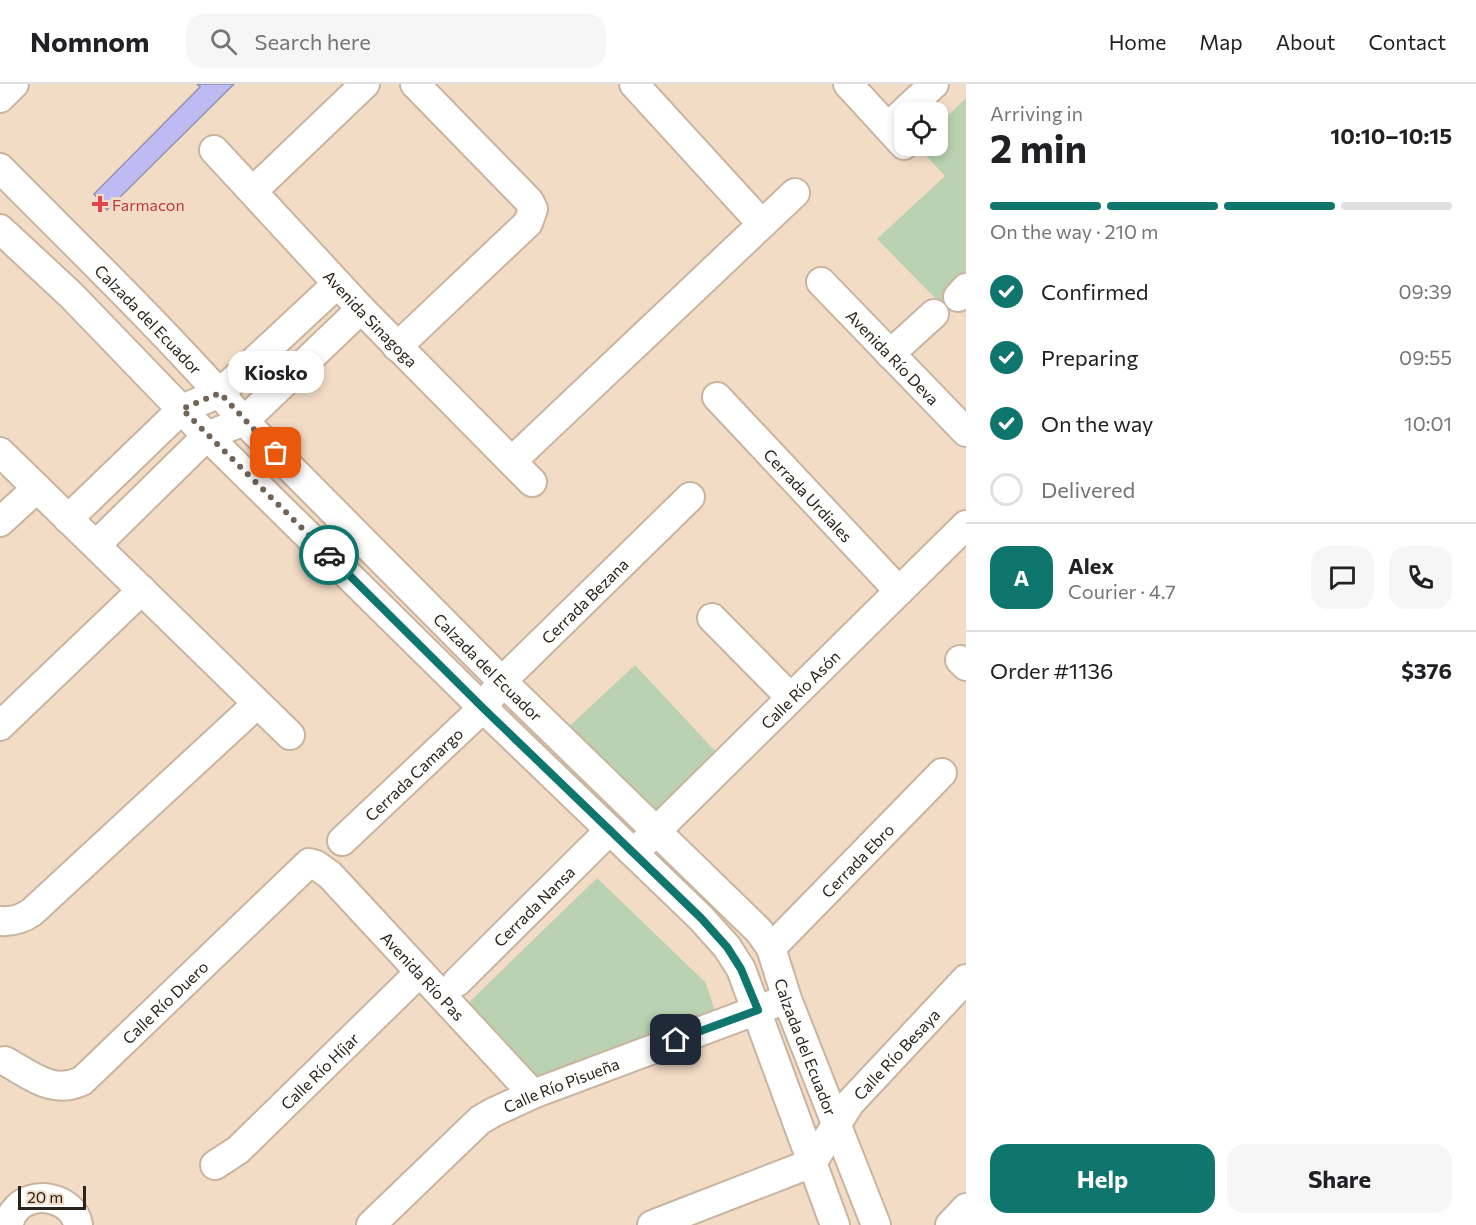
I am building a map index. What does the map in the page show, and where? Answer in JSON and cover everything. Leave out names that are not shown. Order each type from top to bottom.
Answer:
[{"type":"street","points":[[0,98],[14,84]]},
{"type":"street","points":[[254,191],[366,84]]},
{"type":"street","points":[[397,347],[528,224],[533,209],[529,201],[415,84]]},
{"type":"street","points":[[634,84],[762,224]]},
{"type":"street","points":[[848,84],[894,133]]},
{"type":"street","points":[[925,102],[934,84]]},
{"type":"street","name":"Avenida Sinagoga","points":[[214,150],[397,347],[531,482]]},
{"type":"street","name":"Calzada del Ecuador","points":[[0,168],[401,580],[759,931],[771,948],[787,999],[876,1225]]},
{"type":"street","points":[[512,461],[795,193]]},
{"type":"street","name":"Calzada del Ecuador","points":[[0,229],[71,295],[207,436],[483,708],[701,918],[727,947],[741,969],[758,1010],[835,1225]]},
{"type":"street","points":[[71,295],[101,270]]},
{"type":"street","name":"Avenida Río Deva","points":[[821,282],[966,432]]},
{"type":"street","points":[[69,519],[182,409],[220,393],[338,284]]},
{"type":"street","points":[[96,545],[207,436],[244,421],[361,309]]},
{"type":"street","points":[[890,354],[934,314]]},
{"type":"street","name":"Cerrada Urdiales","points":[[717,397],[899,591]]},
{"type":"street","points":[[0,452],[290,735]]},
{"type":"street","points":[[0,522],[36,488]]},
{"type":"street","name":"Cerrada Bezana","points":[[483,708],[502,681],[690,497]]},
{"type":"street","name":"Calle Río Asón","points":[[634,853],[966,525]]},
{"type":"street","points":[[378,603],[401,580]]},
{"type":"street","points":[[0,726],[142,590]]},
{"type":"street","points":[[711,618],[790,697]]},
{"type":"street","points":[[0,921],[9,922],[24,918],[32,912],[257,704]]},
{"type":"street","name":"Cerrada Camargo","points":[[342,841],[483,708]]},
{"type":"street","name":"Cerrada Ebro","points":[[771,948],[942,773]]},
{"type":"street","name":"Cerrada Nansa","points":[[457,982],[610,830]]},
{"type":"street","name":"Avenida Río Pas","points":[[309,863],[330,875],[533,1094]]},
{"type":"street","name":"Calle Río Duero","points":[[5,1061],[48,1084],[70,1086],[82,1081],[309,863]]},
{"type":"street","name":"Calle Río Híjar","points":[[215,1165],[238,1150],[420,972]]},
{"type":"street","name":"Calle Río Besaya","points":[[812,1163],[850,1103],[966,980]]},
{"type":"street","name":"Calle Río Pisueña","points":[[370,1225],[480,1120],[494,1112],[533,1094],[787,999]]},
{"type":"street","points":[[652,1225],[812,1163]]},
{"type":"street","points":[[8,1225],[14,1210],[27,1201],[42,1198],[57,1201],[71,1208],[78,1225]]},
{"type":"street","points":[[951,1225],[966,1208]]},
{"type":"green space","points":[[966,98],[966,278],[940,303],[877,239],[945,176],[926,156],[948,156],[948,115]]},
{"type":"green space","points":[[635,665],[717,753],[648,824],[560,735]]},
{"type":"green space","points":[[597,878],[706,983],[716,1015],[537,1085],[462,1009]]},
{"type":"building","points":[[197,84],[234,84],[107,210],[94,194],[200,87]]},
{"type":"way so far","points":[[276,453],[220,393],[182,409],[329,555]]},
{"type":"place","name":"Farmacon","points":[[100,204]]},
{"type":"place","name":"Kiosko","points":[[276,453]]},
{"type":"route","points":[[329,555],[483,708],[701,918],[727,947],[741,969],[758,1010],[676,1040]]}]
